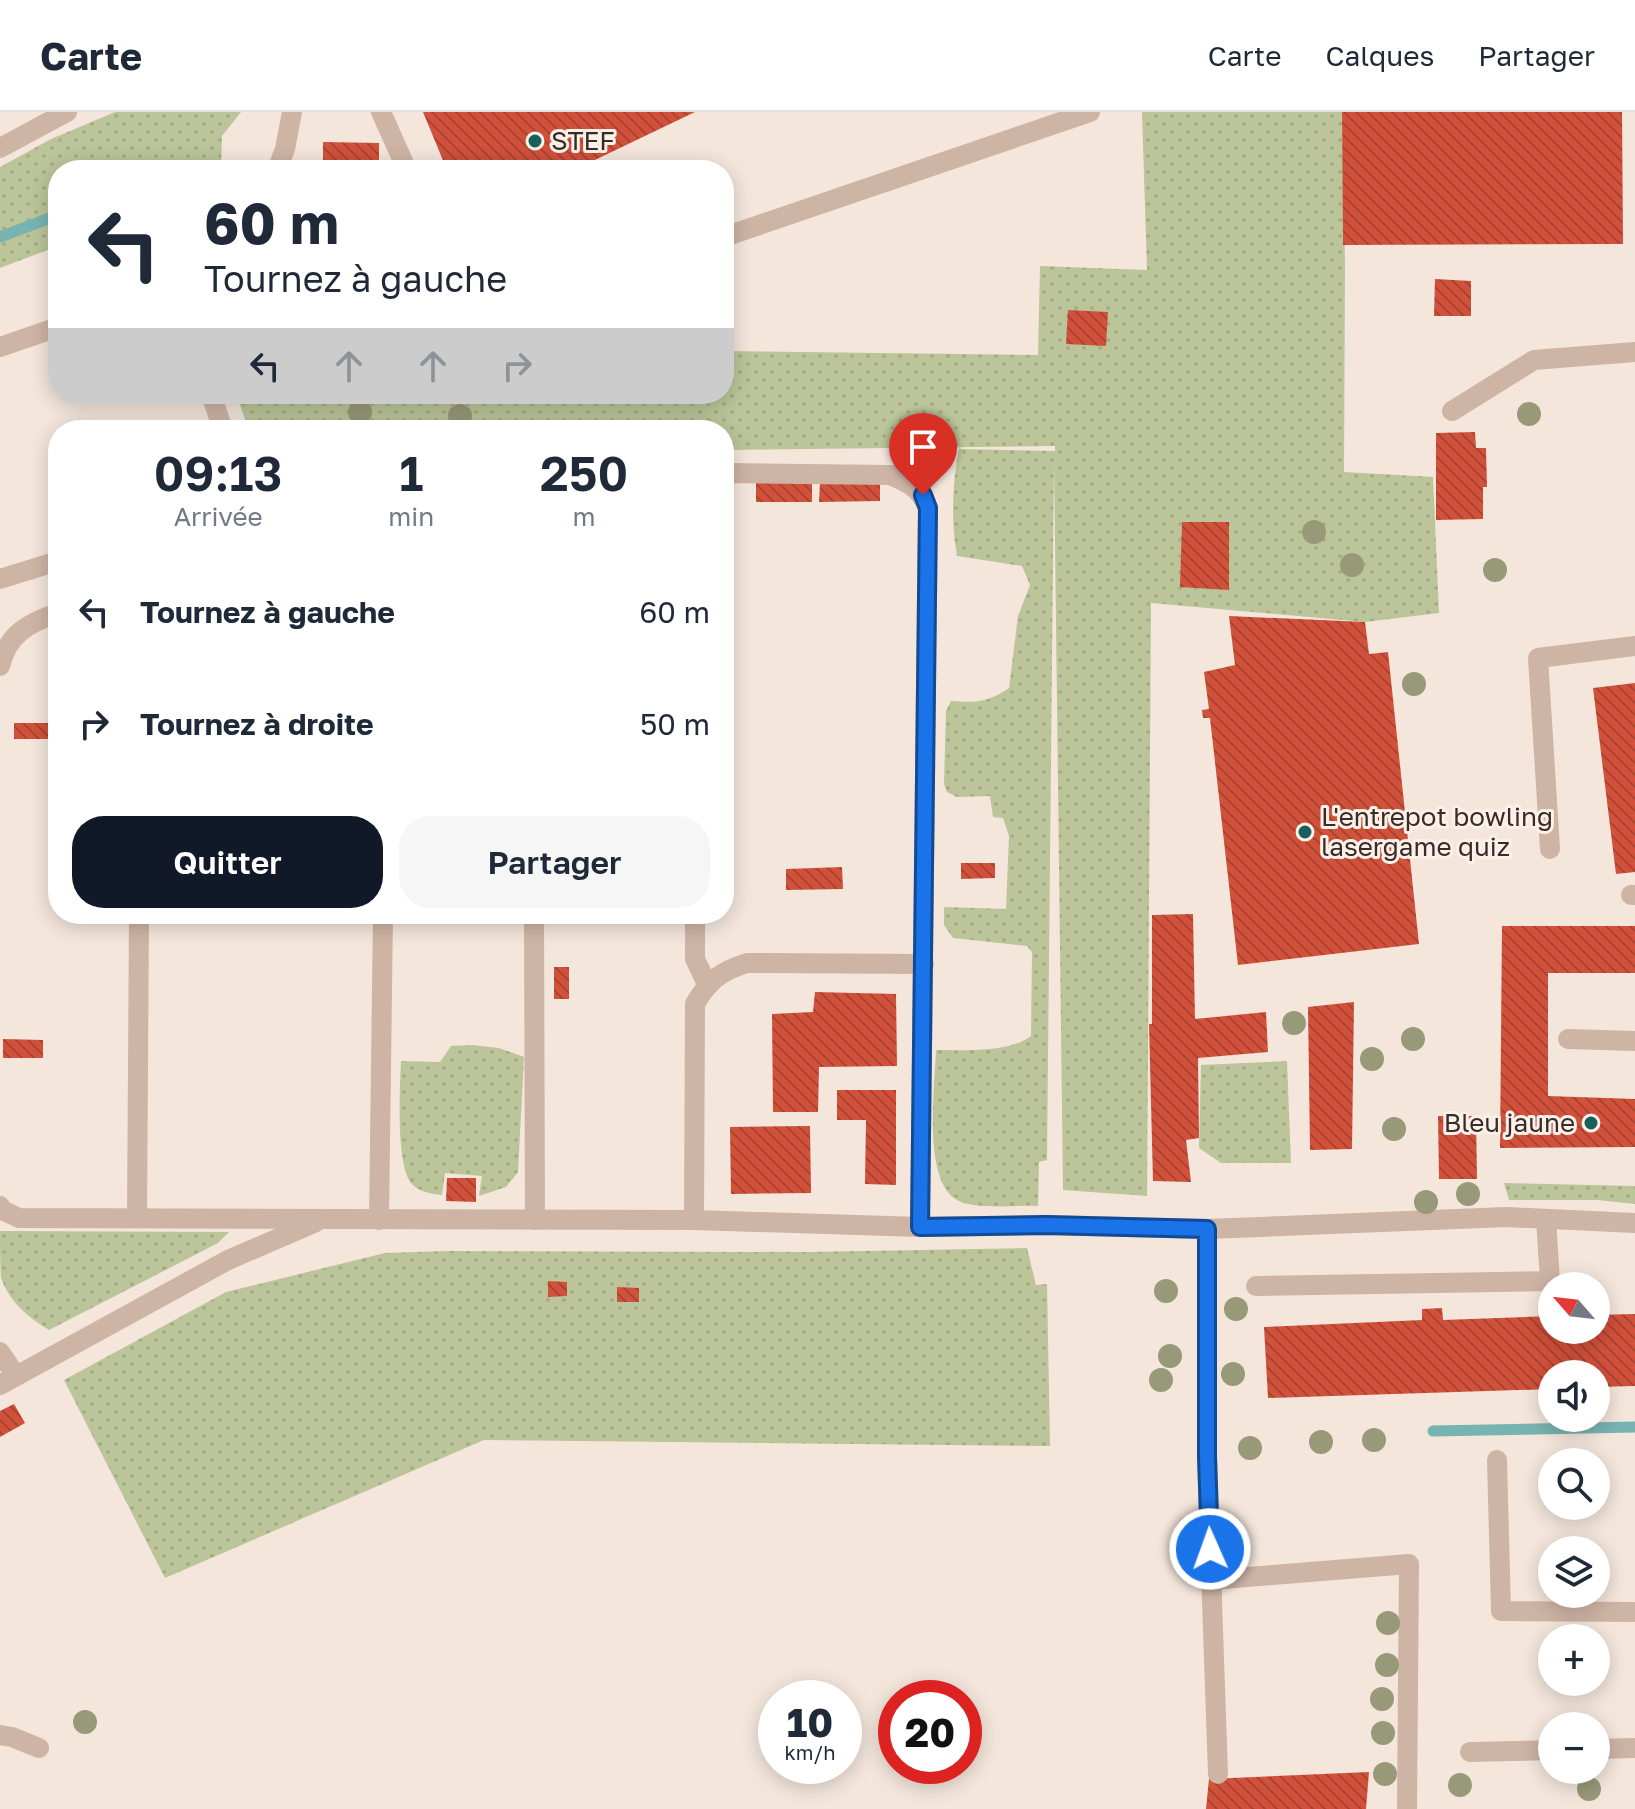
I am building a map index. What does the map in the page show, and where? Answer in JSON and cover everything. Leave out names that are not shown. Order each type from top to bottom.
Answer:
[{"type":"street","points":[[0,148],[67,112]]},
{"type":"street","points":[[281,160],[292,112]]},
{"type":"street","points":[[381,112],[403,160]]},
{"type":"street","points":[[734,234],[1090,112]]},
{"type":"street","points":[[0,347],[48,330]]},
{"type":"street","points":[[1452,411],[1534,360],[1635,352]]},
{"type":"street","points":[[734,473],[890,475],[911,483],[923,495],[928,508],[920,1227]]},
{"type":"street","points":[[0,579],[48,564]]},
{"type":"street","points":[[0,666],[3,652],[15,634],[33,621],[48,616]]},
{"type":"street","points":[[1550,849],[1538,658],[1635,646]]},
{"type":"street","points":[[137,1218],[139,924]]},
{"type":"street","points":[[379,1220],[383,924]]},
{"type":"street","points":[[534,924],[535,1220]]},
{"type":"street","points":[[695,924],[695,959],[707,984]]},
{"type":"street","points":[[694,1220],[695,1004],[707,984],[726,970],[747,963],[924,964]]},
{"type":"street","points":[[1568,1039],[1635,1041]]},
{"type":"street","points":[[0,1206],[19,1218],[694,1220],[920,1227],[1046,1225],[1207,1229],[1506,1217],[1635,1223]]},
{"type":"street","points":[[0,1352],[8,1380],[228,1260],[324,1219]]},
{"type":"street","points":[[1256,1286],[1550,1281],[1546,1219]]},
{"type":"street","points":[[1207,1229],[1207,1456],[1218,1774]]},
{"type":"street","points":[[1497,1460],[1501,1611],[1635,1612]]},
{"type":"street","points":[[1211,1580],[1409,1564],[1407,1809]]},
{"type":"street","points":[[0,1735],[39,1748]]},
{"type":"street","points":[[1610,1749],[1635,1748]]},
{"type":"street","points":[[1470,1752],[1538,1750]]},
{"type":"green space","points":[[115,112],[241,112],[222,136],[221,160],[48,160],[48,250],[0,268],[0,167],[51,139]]},
{"type":"green space","points":[[1142,112],[1342,112],[1344,472],[1433,477],[1439,613],[1365,622],[1151,603],[1147,1196],[1063,1190],[1054,459],[1047,1160],[1039,1162],[1038,1206],[974,1205],[957,1200],[946,1190],[939,1173],[933,1131],[936,1050],[998,1048],[1031,1036],[1032,952],[1027,946],[953,938],[944,925],[944,907],[1006,909],[1009,836],[1003,818],[993,817],[990,796],[957,797],[947,792],[944,784],[946,711],[951,701],[982,700],[1009,688],[1018,616],[1030,585],[1022,566],[957,556],[953,516],[955,475],[959,449],[1055,451],[1055,446],[734,450],[734,420],[245,420],[240,404],[734,404],[734,351],[1038,355],[1040,266],[1147,270]]},
{"type":"green space","points":[[451,1046],[499,1048],[524,1057],[518,1172],[506,1187],[479,1196],[482,1176],[445,1173],[442,1195],[426,1192],[413,1185],[403,1162],[401,1061],[440,1062]]},
{"type":"green space","points":[[1287,1061],[1291,1163],[1221,1163],[1199,1148],[1201,1065]]},
{"type":"green space","points":[[1504,1183],[1635,1186],[1635,1204],[1598,1200],[1509,1200]]},
{"type":"green space","points":[[0,1231],[229,1232],[218,1243],[49,1330],[20,1308],[4,1286]]},
{"type":"green space","points":[[1027,1248],[1036,1285],[1047,1284],[1050,1446],[484,1440],[165,1578],[64,1380],[226,1292],[385,1253]]},
{"type":"building","name":"STEF","points":[[423,112],[695,112],[595,160],[443,160]]},
{"type":"building","points":[[1342,112],[1622,112],[1623,244],[1343,245]]},
{"type":"building","points":[[323,142],[379,143],[379,160],[323,160]]},
{"type":"building","points":[[1435,279],[1471,281],[1471,316],[1434,316]]},
{"type":"building","points":[[1068,310],[1108,312],[1106,346],[1066,344]]},
{"type":"building","points":[[1475,432],[1476,448],[1486,448],[1487,487],[1483,487],[1483,519],[1436,520],[1436,433]]},
{"type":"building","points":[[756,481],[812,481],[812,502],[756,502]]},
{"type":"building","points":[[880,481],[880,501],[819,502],[820,482]]},
{"type":"building","points":[[1182,522],[1229,522],[1229,590],[1180,587]]},
{"type":"building","name":"L'entrepot bowling lasergame quiz","points":[[1229,616],[1365,622],[1369,654],[1388,652],[1419,944],[1238,965],[1210,718],[1203,718],[1202,710],[1209,709],[1204,672],[1235,665]]},
{"type":"building","points":[[1635,683],[1635,872],[1616,874],[1593,688]]},
{"type":"building","points":[[14,723],[48,723],[48,739],[14,739]]},
{"type":"building","points":[[961,863],[995,863],[995,878],[961,879]]},
{"type":"building","points":[[842,867],[843,889],[786,890],[786,869]]},
{"type":"building","points":[[1193,914],[1195,1019],[1266,1012],[1268,1052],[1198,1058],[1199,1138],[1186,1140],[1191,1182],[1153,1181],[1149,1024],[1152,1024],[1152,915]]},
{"type":"building","points":[[1502,926],[1635,926],[1635,973],[1548,973],[1548,1096],[1635,1099],[1635,1147],[1500,1148]]},
{"type":"building","points":[[554,967],[569,967],[569,999],[554,999]]},
{"type":"building","points":[[815,992],[896,994],[897,1066],[819,1067],[818,1112],[773,1112],[772,1014],[813,1012]]},
{"type":"building","points":[[1354,1002],[1352,1149],[1310,1150],[1308,1007]]},
{"type":"building","points":[[3,1039],[43,1040],[43,1058],[3,1058]]},
{"type":"building","points":[[837,1090],[896,1090],[896,1185],[865,1184],[866,1120],[837,1120]]},
{"type":"building","points":[[1438,1116],[1476,1116],[1477,1179],[1439,1179]]},
{"type":"building","points":[[810,1126],[811,1193],[731,1194],[730,1127]]},
{"type":"building","points":[[447,1178],[476,1178],[476,1202],[446,1201]]},
{"type":"building","points":[[548,1281],[567,1282],[567,1296],[548,1297]]},
{"type":"building","points":[[617,1287],[639,1288],[639,1302],[617,1302]]},
{"type":"building","points":[[1442,1308],[1443,1320],[1538,1317],[1538,1344],[1610,1344],[1610,1315],[1635,1314],[1635,1386],[1610,1387],[1610,1360],[1538,1360],[1538,1389],[1268,1398],[1264,1327],[1422,1320],[1422,1309]]},
{"type":"building","points":[[14,1404],[25,1423],[0,1437],[0,1411]]},
{"type":"building","points":[[1369,1772],[1366,1809],[1206,1809],[1209,1779]]},
{"type":"waterway","points":[[0,237],[48,219]]},
{"type":"waterway","points":[[1433,1431],[1635,1427]]},
{"type":"place","name":"STEF","points":[[535,141]]},
{"type":"place","name":"L'entrepot bowling lasergame quiz","points":[[1305,832]]},
{"type":"place","name":"Bleu jaune","points":[[1591,1123]]},
{"type":"route","points":[[923,495],[928,508],[920,1227],[1046,1225],[1207,1229],[1210,1549]]}]
